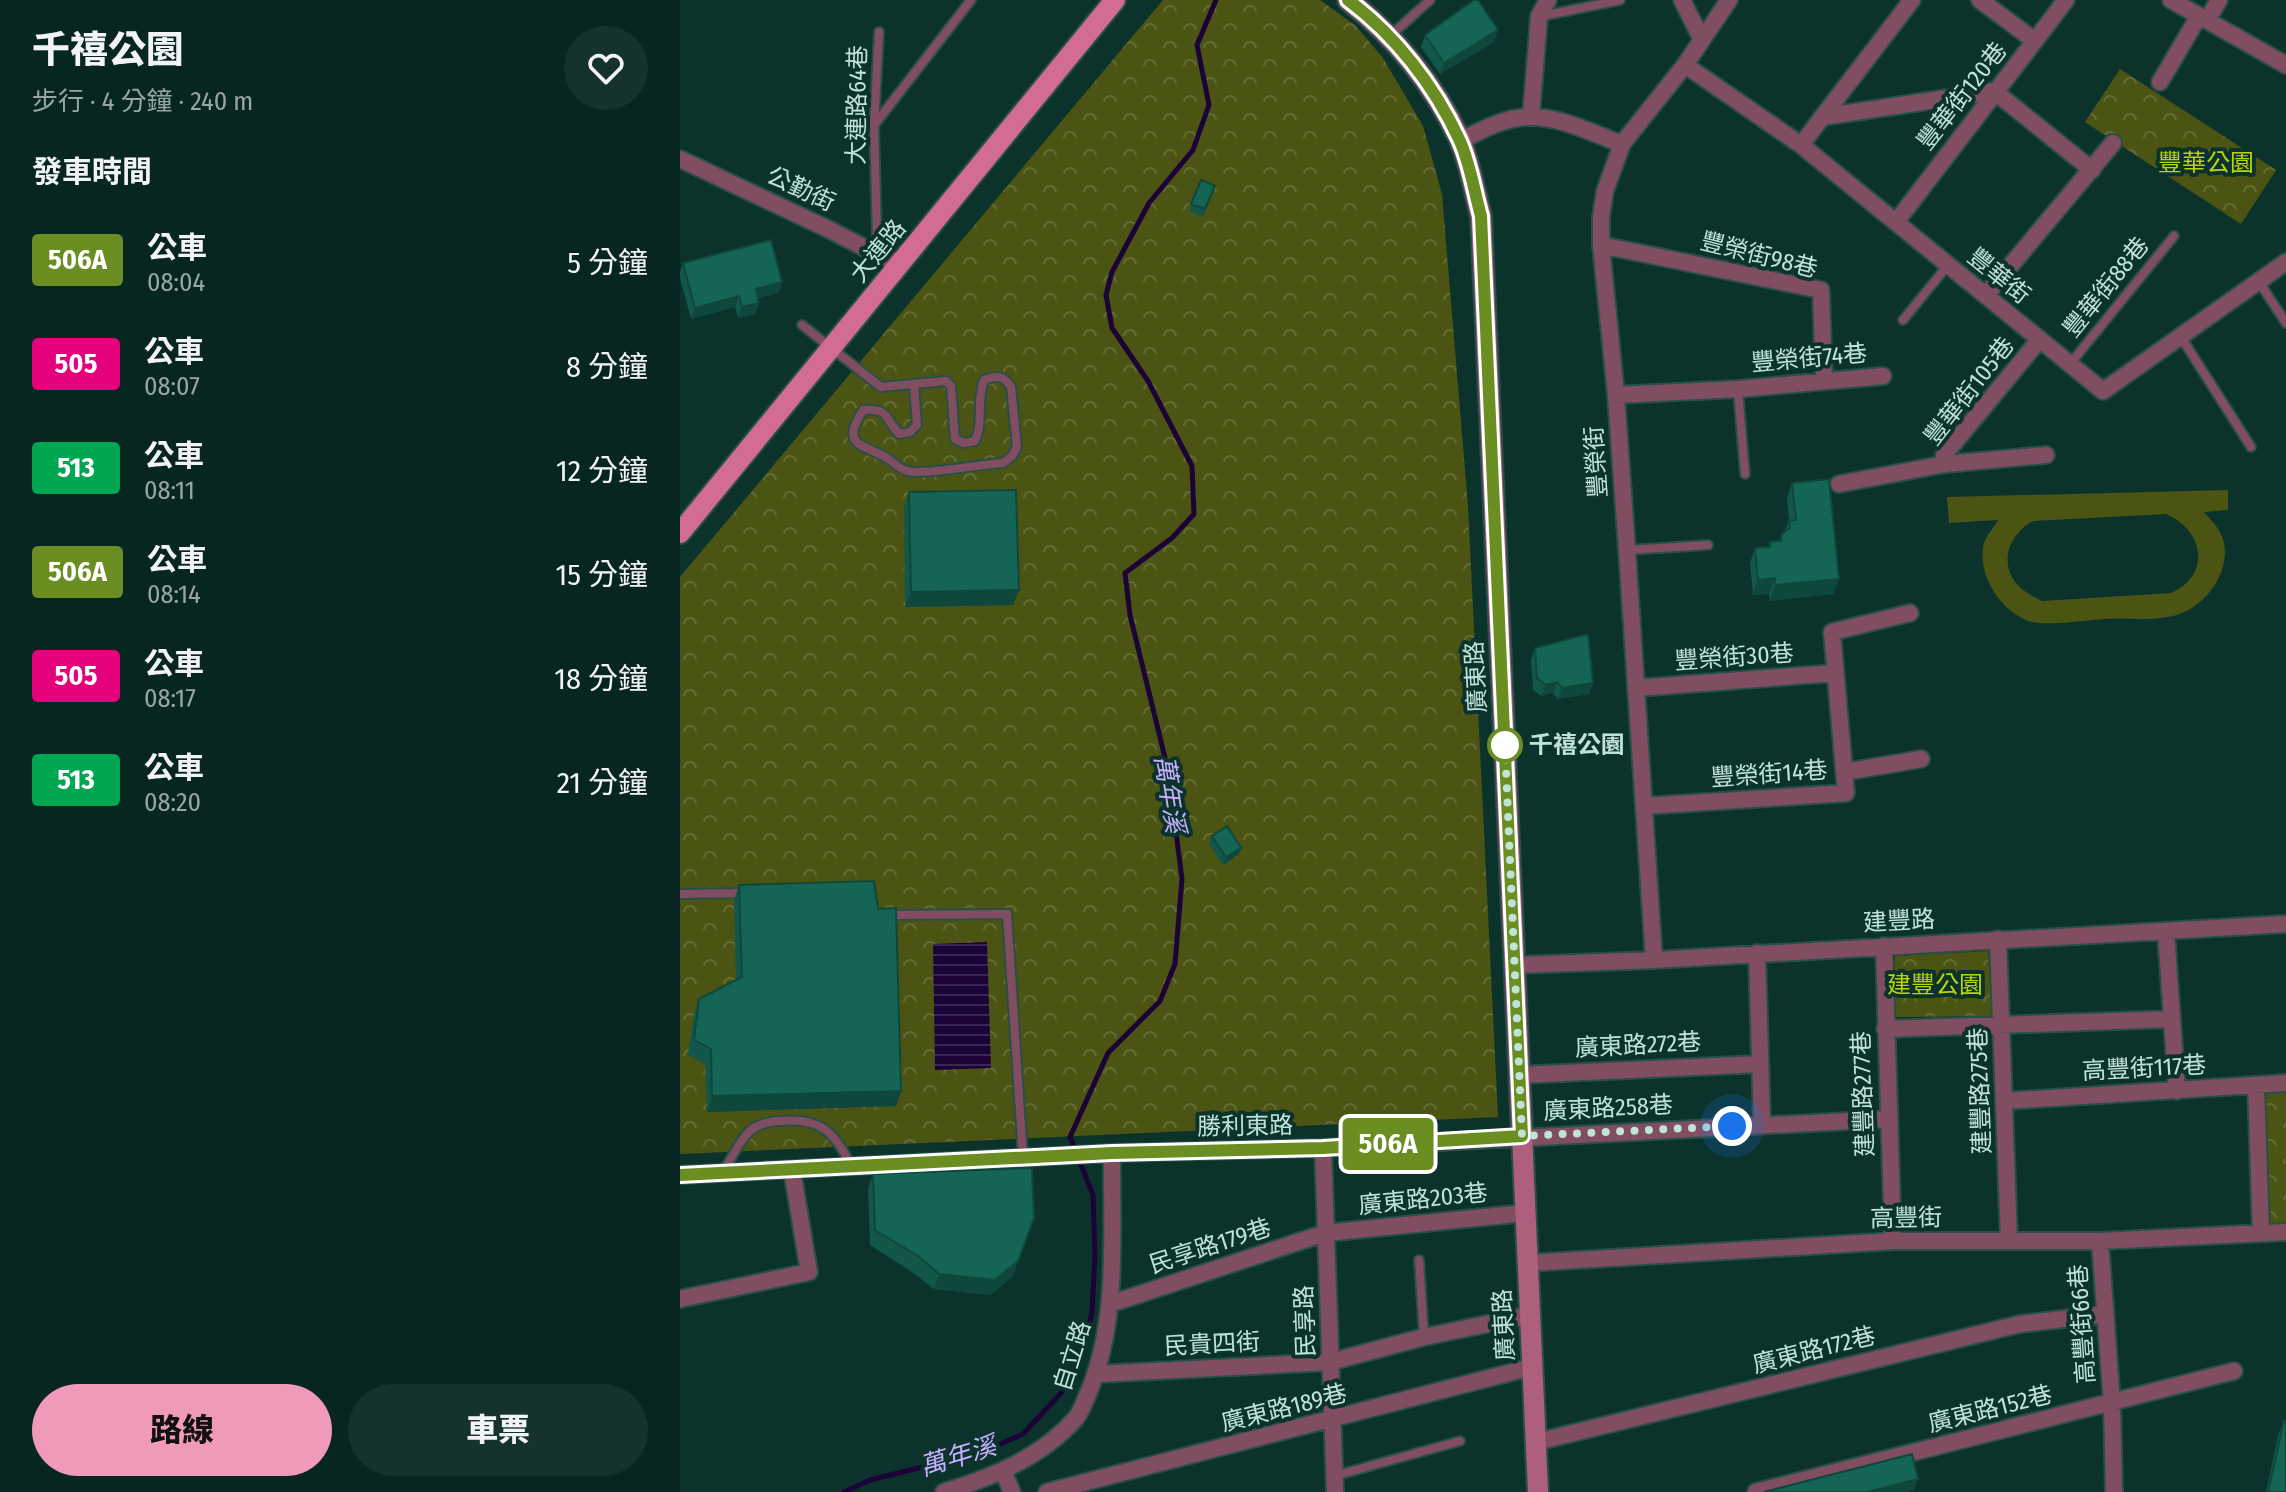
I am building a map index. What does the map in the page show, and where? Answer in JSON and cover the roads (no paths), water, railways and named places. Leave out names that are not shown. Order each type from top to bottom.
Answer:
[{"type":"main road","name":"大連路","points":[[680,533],[1115,0]]},
{"type":"street","name":"廣東路","points":[[1348,0],[1389,37],[1434,94],[1460,141],[1481,216],[1538,1492]]},
{"type":"street","points":[[1531,117],[1539,16],[1548,0]]},
{"type":"street","points":[[1682,0],[1701,38]]},
{"type":"street","name":"豐榮街","points":[[1654,960],[1601,217],[1605,191],[1622,144],[1685,65],[1729,0]]},
{"type":"street","points":[[1801,145],[1912,0]]},
{"type":"street","points":[[1980,0],[2035,41]]},
{"type":"street","name":"豐華街120巷","points":[[1896,222],[2066,0]]},
{"type":"street","points":[[2171,0],[2286,65]]},
{"type":"street","points":[[2160,82],[2203,18],[2219,0]]},
{"type":"street","name":"豐華街","points":[[1685,65],[1801,145],[2103,391],[2286,262]]},
{"type":"street","points":[[1822,117],[1994,91],[2092,170]]},
{"type":"street","points":[[1460,141],[1482,130],[1531,117],[1570,125],[1622,144]]},
{"type":"street","points":[[1986,295],[2113,143]]},
{"type":"street","name":"公勤街","points":[[680,159],[900,266]]},
{"type":"street","name":"豐榮街98巷","points":[[1601,245],[1821,290],[1824,381]]},
{"type":"street","name":"豐華街105巷","points":[[1839,484],[1945,464],[1944,455],[2040,339]]},
{"type":"street","name":"豐榮街74巷","points":[[1616,395],[1738,389],[1883,376]]},
{"type":"street","points":[[1945,464],[2046,455]]},
{"type":"street","points":[[1844,772],[1832,632],[1910,613]]},
{"type":"street","name":"豐榮街30巷","points":[[1636,688],[1835,673]]},
{"type":"street","name":"豐榮街14巷","points":[[1644,806],[1846,793],[1844,772],[1921,759]]},
{"type":"street","name":"建豐路","points":[[1515,965],[2286,924]]},
{"type":"street","points":[[2166,932],[2177,1091]]},
{"type":"street","name":"建豐路275巷","points":[[1998,939],[2009,1241]]},
{"type":"street","name":"建豐路277巷","points":[[1884,946],[1893,1241]]},
{"type":"street","points":[[1757,953],[1762,1124]]},
{"type":"street","points":[[1885,1029],[2172,1019]]},
{"type":"street","name":"廣東路272巷","points":[[1519,1075],[1760,1064]]},
{"type":"street","name":"高豐街117巷","points":[[2004,1101],[2286,1083]]},
{"type":"street","points":[[2256,1085],[2261,1233]]},
{"type":"street","name":"廣東路258巷","points":[[1522,1136],[1888,1119]]},
{"type":"street","name":"勝利東路","points":[[1023,1157],[1323,1148],[1522,1136]]},
{"type":"street","name":"民享路","points":[[1323,1148],[1335,1484]]},
{"type":"street","name":"自立路","points":[[944,1492],[1003,1471],[1041,1450],[1078,1416],[1097,1374],[1110,1304],[1112,1153]]},
{"type":"street","points":[[680,1175],[1023,1157]]},
{"type":"street","points":[[680,1299],[809,1272],[792,1170]]},
{"type":"street","name":"廣東路203巷","points":[[1325,1233],[1525,1213]]},
{"type":"street","name":"高豐街","points":[[1528,1263],[1893,1241],[2100,1241],[2286,1232]]},
{"type":"street","name":"民享路179巷","points":[[1110,1304],[1325,1233]]},
{"type":"street","name":"高豐街66巷","points":[[2100,1241],[2112,1404],[2114,1492]]},
{"type":"street","name":"廣東路172巷","points":[[1536,1442],[2020,1324],[2105,1314]]},
{"type":"street","name":"民貴四街","points":[[1097,1374],[1330,1362],[1424,1337],[1530,1315]]},
{"type":"street","name":"廣東路189巷","points":[[1047,1492],[1532,1367]]},
{"type":"street","name":"廣東路152巷","points":[[1756,1492],[2234,1371]]},
{"type":"street","points":[[1003,1471],[1012,1492]]},
{"type":"lane","points":[[874,125],[971,0]]},
{"type":"lane","points":[[1389,37],[1430,0]]},
{"type":"lane","points":[[1539,16],[1620,0]]},
{"type":"lane","name":"大連路64巷","points":[[879,32],[874,125],[877,237],[900,266]]},
{"type":"lane","name":"豐華街88巷","points":[[2070,364],[2174,236]]},
{"type":"lane","points":[[1903,320],[1948,265]]},
{"type":"lane","points":[[2258,282],[2286,323]]},
{"type":"lane","points":[[802,325],[881,387],[946,381],[951,386],[955,439],[964,443],[975,441],[979,433],[979,391],[984,380],[996,376],[1005,379],[1011,387],[1017,447],[1012,456],[1003,463],[911,472],[875,452],[861,448],[855,440],[856,422],[863,410],[878,409],[887,414],[899,434],[910,432],[917,425],[914,385]]},
{"type":"lane","points":[[2181,337],[2251,447]]},
{"type":"lane","name":"豐榮街74巷","points":[[1738,389],[1745,474]]},
{"type":"lane","points":[[1627,550],[1708,545]]},
{"type":"lane","points":[[680,894],[755,892]]},
{"type":"lane","points":[[878,915],[1007,914],[1023,1157]]},
{"type":"lane","points":[[722,1174],[751,1130],[772,1121],[803,1118],[825,1128],[841,1146],[852,1167]]},
{"type":"lane","points":[[1419,1260],[1424,1337]]},
{"type":"lane","points":[[1335,1484],[1460,1441]]},
{"type":"waterway","name":"萬年溪","points":[[844,1492],[870,1480],[980,1453],[1023,1434],[1062,1392],[1080,1357],[1092,1313],[1095,1255],[1093,1195],[1070,1137],[1108,1053],[1160,1001],[1175,964],[1182,879],[1168,770],[1130,615],[1125,573],[1172,538],[1194,514],[1192,466],[1148,381],[1112,328],[1106,295],[1112,272],[1149,203],[1193,150],[1209,105],[1197,45],[1216,0]]},
{"type":"place","name":"千禧公園","points":[[1505,745]]},
{"type":"park label","name":"豐華公園","points":[[2206,163]]},
{"type":"park label","name":"建豐公園","points":[[1935,985]]}]
